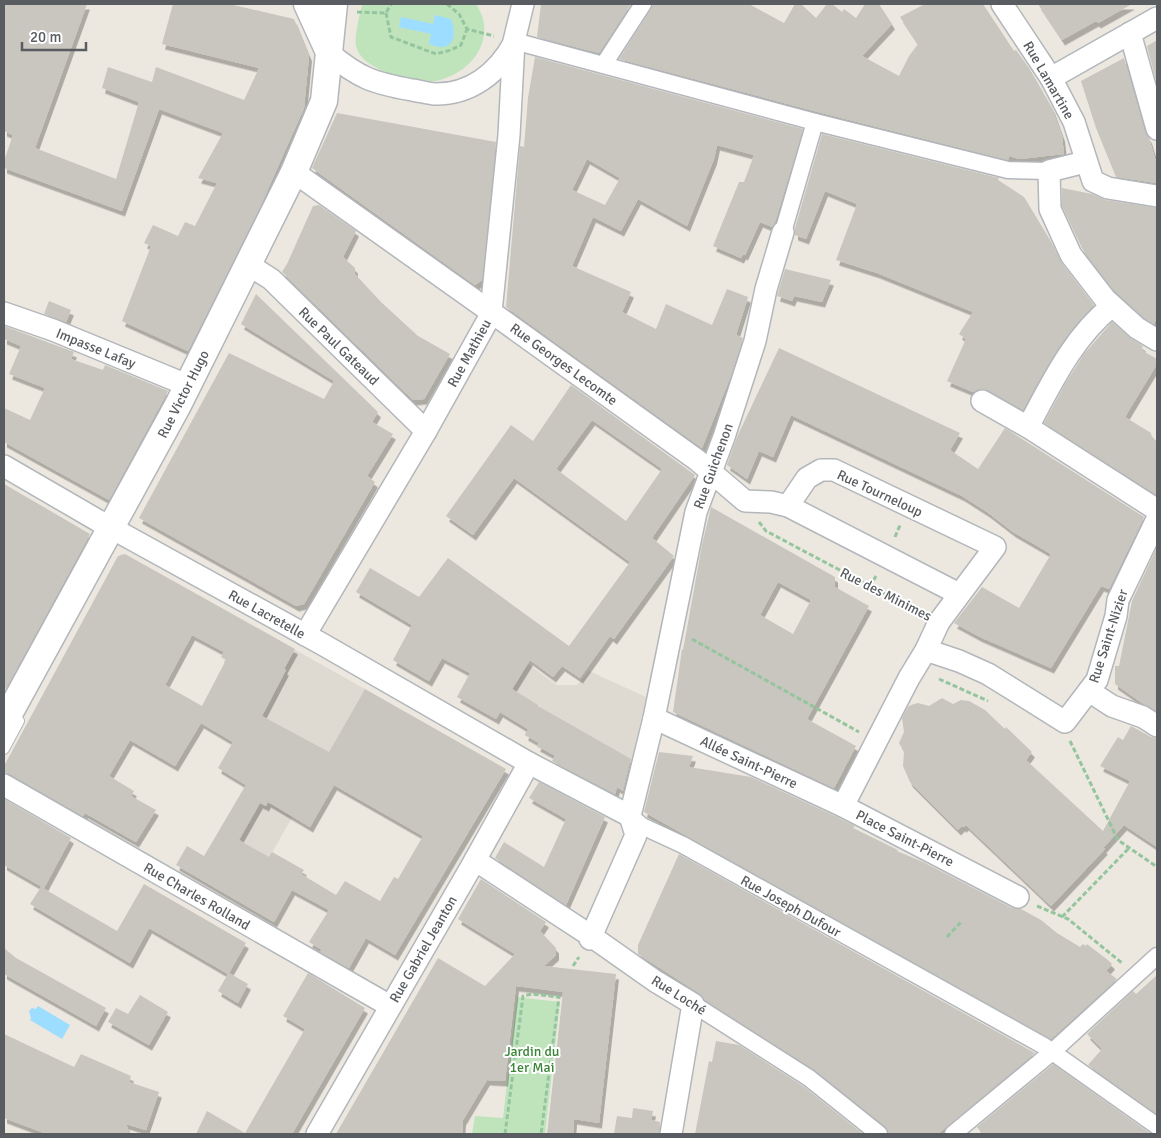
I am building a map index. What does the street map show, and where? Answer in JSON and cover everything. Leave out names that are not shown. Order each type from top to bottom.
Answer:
[{"type":"street","points":[[307,4],[348,69],[368,80],[389,86],[435,94],[457,91],[478,84],[500,64],[514,41],[516,11],[514,4]]},
{"type":"street","name":"Rue Mathieu","points":[[305,635],[426,430],[489,318],[509,135],[514,41],[523,4]]},
{"type":"street","points":[[604,64],[643,4]]},
{"type":"street","name":"Rue Lamartine","points":[[1002,4],[1051,78],[1074,122],[1085,162],[1093,181],[1108,188],[1157,196]]},
{"type":"street","name":"Rue Victor Hugo","points":[[13,719],[115,530],[188,385],[252,268],[297,175],[324,101],[336,51],[343,8]]},
{"type":"street","points":[[1051,78],[1157,18]]},
{"type":"street","points":[[1130,33],[1157,129]]},
{"type":"street","points":[[514,41],[815,122],[1008,170],[1049,171],[1085,162]]},
{"type":"street","name":"Rue Guichenon","points":[[630,816],[654,718],[696,512],[724,437],[755,341],[766,289],[815,122]]},
{"type":"street","points":[[1049,171],[1050,209],[1071,255],[1112,306],[1137,328],[1157,340]]},
{"type":"street","name":"Rue Georges Lecomte","points":[[297,175],[697,460],[710,472]]},
{"type":"street","name":"Rue Paul Gateaud","points":[[252,268],[271,279],[426,430]]},
{"type":"street","points":[[1028,427],[1060,368],[1083,334],[1097,318],[1112,306]]},
{"type":"street","name":"Impasse Lafay","points":[[4,313],[53,330],[188,385]]},
{"type":"street","points":[[982,401],[1028,427],[1157,510]]},
{"type":"street","name":"Rue Lacretelle","points":[[4,466],[529,763]]},
{"type":"street","name":"Rue Tourneloup","points":[[788,506],[807,478],[821,470],[834,470],[995,547],[960,594]]},
{"type":"street","points":[[710,472],[745,501],[771,502],[788,506],[960,594],[939,622]]},
{"type":"street","name":"Rue Saint-Nizier","points":[[1065,722],[1097,680],[1116,616],[1118,600],[1157,519]]},
{"type":"street","name":"Rue des Minimes","points":[[926,650],[939,622]]},
{"type":"street","points":[[926,650],[959,661],[988,674],[1065,722]]},
{"type":"street","name":"Place Saint-Pierre","points":[[926,650],[909,678],[843,806],[1018,897]]},
{"type":"street","points":[[1089,691],[1112,706],[1143,717],[1157,726]]},
{"type":"street","name":"Allée Saint-Pierre","points":[[654,718],[843,806]]},
{"type":"street","name":"Rue Joseph Dufour","points":[[529,763],[630,816],[642,826],[683,845],[1052,1052],[1157,1126]]},
{"type":"street","name":"Rue Gabriel Jeanton","points":[[317,1134],[529,763]]},
{"type":"street","name":"Rue Charles Rolland","points":[[4,785],[390,1006]]},
{"type":"street","points":[[590,938],[636,835],[630,816]]},
{"type":"street","name":"Rue Loché","points":[[475,860],[590,938],[809,1078],[879,1134]]},
{"type":"street","points":[[953,1134],[1052,1052],[1157,956]]},
{"type":"street","points":[[671,1134],[692,1004]]},
{"type":"lane","points":[[82,603],[115,530],[178,421],[252,268]]},
{"type":"lane","points":[[4,749],[13,719]]},
{"type":"path","points":[[391,4],[386,13],[391,38],[436,54],[461,45],[467,29]]},
{"type":"path","points":[[447,4],[459,14],[467,29],[514,41]]},
{"type":"path","points":[[343,8],[386,13]]},
{"type":"path","name":"Rue des Minimes","points":[[745,501],[766,532],[939,622]]},
{"type":"path","points":[[672,628],[877,742]]},
{"type":"path","points":[[1065,722],[1066,732],[1118,840],[1157,867]]},
{"type":"path","points":[[1062,916],[1129,848]]},
{"type":"path","points":[[1044,910],[1068,919],[1138,975]]},
{"type":"path","points":[[947,937],[962,921]]},
{"type":"path","points":[[505,1134],[523,996],[532,994],[559,997],[541,1134]]},
{"type":"shaded area","points":[[251,625],[365,689],[269,858],[220,829],[270,743],[226,718]]},
{"type":"shaded area","points":[[528,664],[557,685],[577,685],[589,671],[646,697],[625,792],[612,784],[610,787],[537,747],[539,743],[524,735],[541,707],[512,690]]},
{"type":"green space","points":[[362,4],[476,4],[482,17],[483,41],[478,53],[470,63],[449,77],[429,82],[402,78],[379,69],[360,55],[356,46],[356,37]]},
{"type":"green space","name":"Jardin du 1er Mai","points":[[517,997],[560,1002],[545,1134],[472,1134],[475,1116],[503,1118]]},
{"type":"water","points":[[435,15],[451,19],[454,36],[447,46],[440,47],[429,44],[431,34],[399,27],[401,17],[433,24]]},
{"type":"water","points":[[38,1006],[70,1025],[62,1039],[30,1020],[29,1011],[32,1008],[36,1009]]},
{"type":"building","points":[[4,4],[87,4],[35,148],[116,179],[139,102],[102,88],[108,67],[152,82],[156,67],[244,100],[259,68],[162,44],[173,4],[229,4],[294,19],[309,56],[304,108],[260,207],[188,351],[122,321],[151,246],[144,243],[153,225],[178,236],[185,222],[195,226],[217,183],[198,178],[223,133],[159,109],[122,211],[4,168],[4,161],[13,135],[4,131]]},
{"type":"building","points":[[541,4],[631,4],[599,53],[537,37]]},
{"type":"building","points":[[653,4],[749,4],[784,23],[795,4],[801,4],[816,18],[827,4],[832,4],[842,12],[844,9],[856,18],[865,4],[879,4],[892,24],[862,56],[899,76],[909,56],[918,44],[900,17],[925,4],[983,4],[1014,51],[1016,50],[1029,68],[1052,108],[1062,136],[1064,154],[1020,159],[1009,156],[1008,160],[619,59]]},
{"type":"building","points":[[1038,4],[1132,4],[1062,40]]},
{"type":"building","points":[[1157,40],[1157,84],[1147,46]]},
{"type":"building","points":[[535,57],[803,129],[775,222],[772,227],[760,222],[745,255],[743,254],[741,258],[713,246],[739,182],[744,182],[754,155],[717,145],[714,159],[687,226],[638,199],[621,231],[593,217],[572,266],[631,292],[622,312],[656,329],[666,304],[712,325],[727,289],[748,297],[736,335],[743,338],[730,378],[702,448],[506,307],[520,146],[524,147],[528,98]],"holes":[[[587,159],[620,178],[605,205],[572,190]]]},
{"type":"building","points":[[1124,58],[1145,132],[1149,138],[1157,165],[1157,183],[1116,177],[1096,128],[1081,81]]},
{"type":"building","points":[[337,113],[496,142],[482,280],[475,285],[312,168]]},
{"type":"building","points":[[822,134],[999,178],[998,180],[1024,197],[1061,262],[1094,305],[1064,340],[1023,410],[988,390],[981,389],[973,392],[947,381],[966,339],[959,334],[973,312],[877,273],[836,260],[857,204],[825,191],[806,239],[795,235],[795,228]]},
{"type":"building","points":[[1062,188],[1092,194],[1106,200],[1157,208],[1157,317],[1154,324],[1144,318],[1114,290],[1082,248],[1062,206]]},
{"type":"building","points":[[319,205],[356,231],[343,257],[355,268],[355,274],[381,302],[418,336],[450,354],[424,399],[413,400],[282,272],[313,206]]},
{"type":"building","points":[[785,269],[831,280],[822,302],[794,296],[792,301],[777,296]]},
{"type":"building","points":[[256,294],[378,412],[372,422],[393,434],[367,476],[375,482],[304,604],[296,606],[139,518],[229,353],[324,399],[334,381],[241,324]]},
{"type":"building","points":[[49,301],[71,310],[66,322],[44,314]]},
{"type":"building","points":[[1112,322],[1143,346],[1141,350],[1157,359],[1157,364],[1125,417],[1151,433],[1152,438],[1157,441],[1157,495],[1044,423],[1084,354]]},
{"type":"building","points":[[4,326],[74,352],[71,359],[103,370],[105,365],[168,391],[109,500],[4,442],[4,408],[30,420],[45,388],[9,374],[21,346],[4,339]]},
{"type":"building","points":[[779,348],[960,433],[950,450],[978,469],[1005,428],[1144,517],[1109,589],[1101,586],[1051,668],[980,637],[954,623],[982,587],[1019,608],[1051,554],[1013,532],[962,496],[791,415],[773,457],[759,451],[747,479],[727,465],[737,437]]},
{"type":"building","points":[[571,385],[695,475],[652,538],[674,556],[614,639],[610,636],[580,678],[562,666],[553,677],[530,660],[512,689],[631,759],[623,791],[617,787],[615,794],[552,761],[555,756],[537,746],[539,743],[525,735],[528,729],[500,712],[496,719],[457,697],[470,673],[442,658],[429,681],[393,660],[412,625],[356,592],[370,568],[419,597],[448,558],[569,646],[630,562],[514,478],[473,535],[446,516],[511,425],[533,441]],"holes":[[[592,420],[662,469],[626,521],[556,469]]]},
{"type":"building","points":[[4,484],[90,534],[4,692]]},
{"type":"building","points":[[711,507],[835,577],[835,587],[869,606],[807,719],[856,746],[834,788],[673,712],[682,649]],"holes":[[[778,582],[811,600],[793,634],[760,615]]]},
{"type":"building","points":[[1157,547],[1157,711],[1115,684],[1115,666],[1119,666],[1132,601]]},
{"type":"building","points":[[125,554],[295,649],[262,716],[329,752],[365,689],[506,769],[395,955],[366,938],[349,968],[320,952],[322,950],[309,942],[329,910],[292,890],[274,922],[176,865],[187,846],[204,856],[246,785],[218,768],[233,742],[201,723],[175,766],[130,740],[109,776],[134,791],[131,796],[156,810],[136,842],[85,813],[83,816],[10,774],[4,773],[4,766],[118,556]],"holes":[[[192,635],[224,652],[221,657],[226,660],[202,706],[165,685]],[[334,785],[423,836],[398,879],[394,877],[380,901],[345,881],[336,895],[301,874],[304,870],[272,852],[269,857],[239,840],[260,803],[266,806],[268,802],[310,827]]]},
{"type":"building","points":[[942,698],[953,704],[961,700],[969,701],[985,710],[1005,729],[1006,727],[1032,752],[1026,760],[1103,831],[1130,781],[1100,766],[1118,737],[1123,740],[1131,726],[1151,737],[1157,738],[1157,847],[1124,825],[1103,848],[1105,849],[1051,906],[966,825],[958,830],[910,782],[903,766],[904,752],[899,743],[904,732],[902,718],[911,705],[918,703],[929,706]]},
{"type":"building","points":[[659,752],[693,756],[689,767],[751,777],[837,817],[855,826],[853,828],[897,851],[923,862],[1012,908],[1021,909],[1041,920],[1057,933],[1080,947],[1083,944],[1086,946],[1087,944],[1112,964],[1106,971],[1117,979],[1051,1039],[644,812]]},
{"type":"building","points":[[539,782],[605,817],[566,905],[495,858],[504,842],[544,867],[566,819],[529,798]]},
{"type":"building","points":[[4,799],[71,838],[44,888],[4,865]]},
{"type":"building","points":[[679,854],[1035,1053],[938,1134],[889,1134],[885,1126],[815,1070],[705,1000],[699,993],[638,954],[638,945]]},
{"type":"building","points":[[481,879],[546,922],[540,931],[556,948],[556,955],[544,966],[616,974],[599,1123],[574,1119],[573,1134],[547,1134],[563,992],[516,986],[505,1081],[487,1080],[463,1120],[462,1134],[336,1134],[438,958],[485,986],[515,954],[458,919]]},
{"type":"building","points":[[144,884],[246,943],[229,973],[248,984],[238,1003],[218,991],[228,974],[149,928],[130,963],[30,904],[41,887],[117,931]]},
{"type":"building","points":[[4,948],[16,958],[106,1008],[96,1026],[4,974]]},
{"type":"building","points":[[308,973],[365,1008],[292,1134],[196,1134],[207,1111],[245,1133],[305,1029],[283,1016]]},
{"type":"building","points":[[1157,975],[1157,1114],[1088,1065],[1102,1049],[1087,1034],[1133,991],[1136,994]]},
{"type":"building","points":[[140,995],[168,1012],[149,1045],[108,1022],[116,1008],[128,1014]]},
{"type":"building","points":[[4,1034],[74,1067],[81,1054],[131,1076],[129,1082],[159,1092],[146,1130],[126,1124],[130,1134],[47,1134],[4,1118]]},
{"type":"building","points":[[716,1041],[739,1045],[803,1086],[863,1134],[695,1134],[709,1061],[712,1062]]},
{"type":"building","points":[[1053,1064],[1151,1134],[982,1134],[977,1127]]},
{"type":"building","points":[[633,1108],[653,1111],[651,1120],[660,1122],[659,1134],[614,1134],[617,1116],[632,1118]]}]
